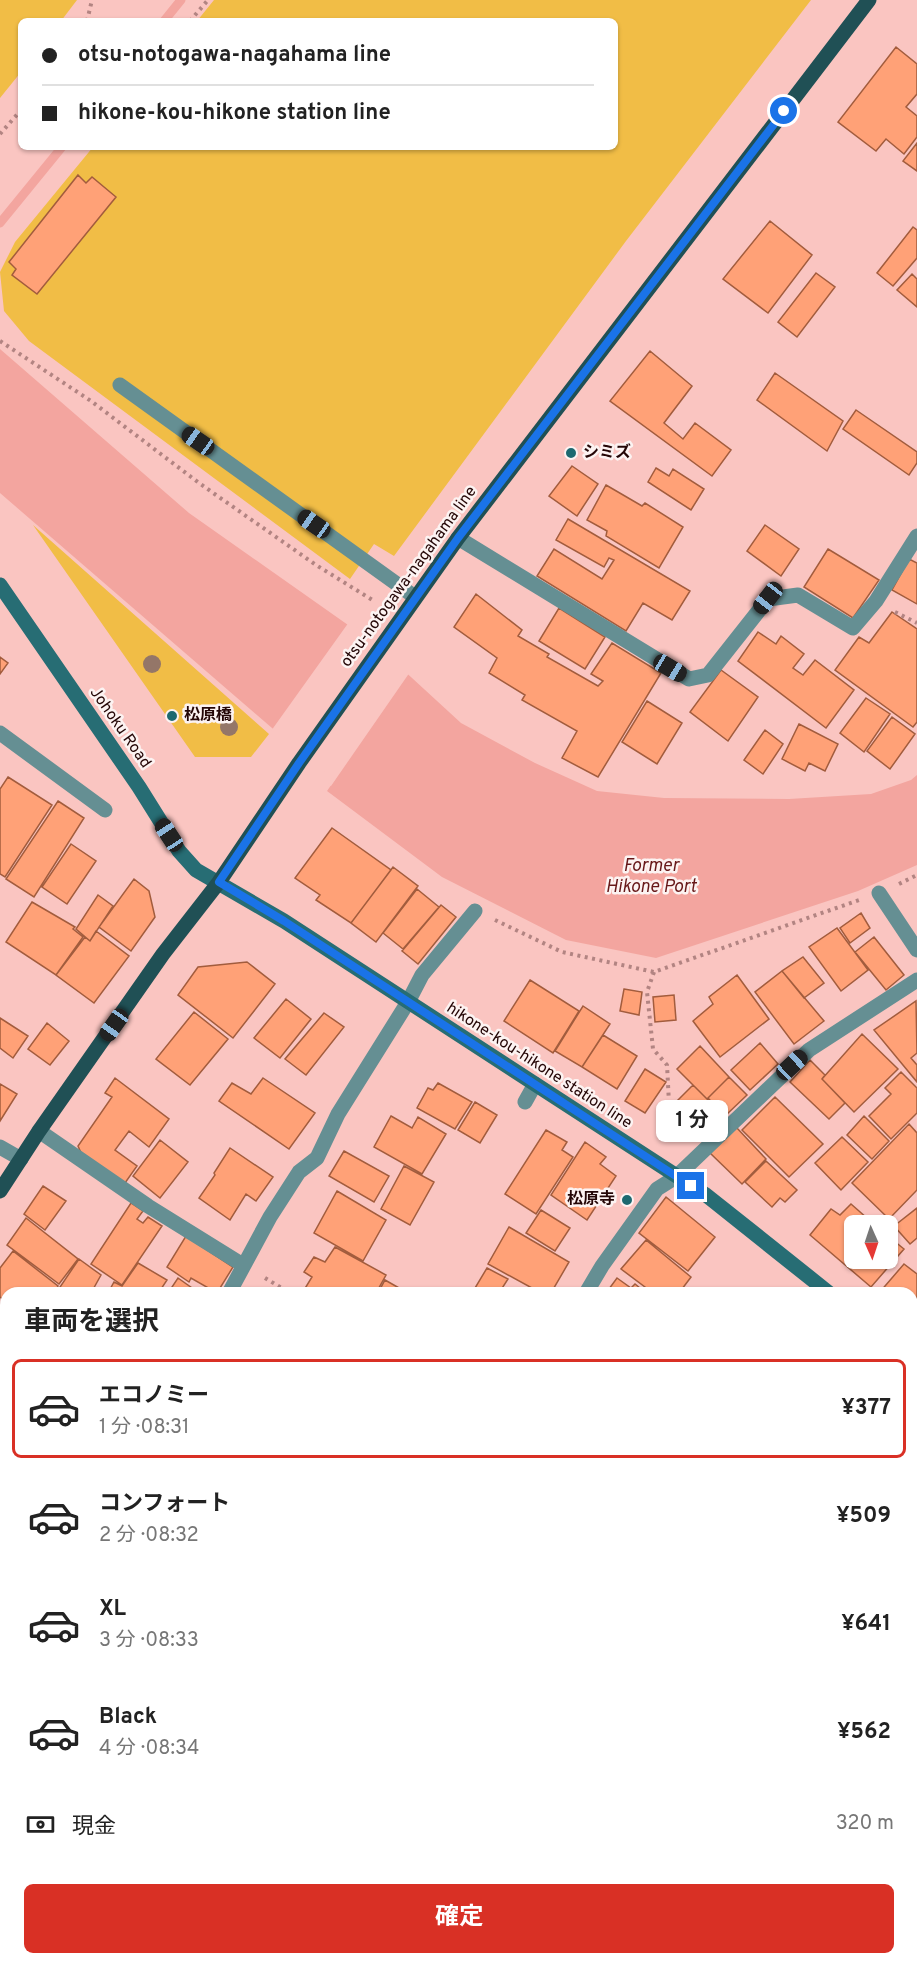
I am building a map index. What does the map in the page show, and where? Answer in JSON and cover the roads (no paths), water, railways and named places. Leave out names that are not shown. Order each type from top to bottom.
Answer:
[{"type":"main road","name":"otsu-notogawa-nagahama line","points":[[0,1191],[39,1131],[163,954],[219,882],[390,632],[458,538],[869,0]]},
{"type":"main road","name":"Johoku Road","points":[[0,585],[139,787],[179,851],[196,870],[219,882]]},
{"type":"main road","name":"hikone-kou-hikone station line","points":[[219,882],[284,921],[706,1195],[821,1287]]},
{"type":"street","points":[[120,385],[416,597]]},
{"type":"street","points":[[458,538],[689,679],[708,675],[768,598],[798,595],[853,628],[876,601],[917,536]]},
{"type":"street","points":[[0,734],[105,810]]},
{"type":"street","points":[[879,893],[917,950]]},
{"type":"street","points":[[232,1287],[270,1217],[299,1172],[317,1158],[338,1114],[408,1002],[422,975],[476,911]]},
{"type":"street","points":[[590,1287],[657,1189],[676,1177],[809,1050],[917,980]]},
{"type":"street","points":[[525,1102],[535,1084]]},
{"type":"street","points":[[39,1131],[148,1206],[243,1265]]},
{"type":"street","points":[[0,1147],[21,1159]]},
{"type":"water","name":"Former Hikone Port","points":[[0,349],[189,513],[375,644],[461,723],[535,763],[597,791],[664,798],[789,799],[871,794],[911,780],[917,775],[917,865],[858,891],[656,958],[566,940],[442,877],[327,791],[336,778],[279,734],[0,493]]},
{"type":"waterway","points":[[166,18],[181,0]]},
{"type":"waterway","points":[[0,223],[60,150]]},
{"type":"place","name":"シミズ","points":[[571,453]]},
{"type":"place","name":"松原橋","points":[[172,716]]},
{"type":"place","name":"松原寺","points":[[627,1200]]}]
